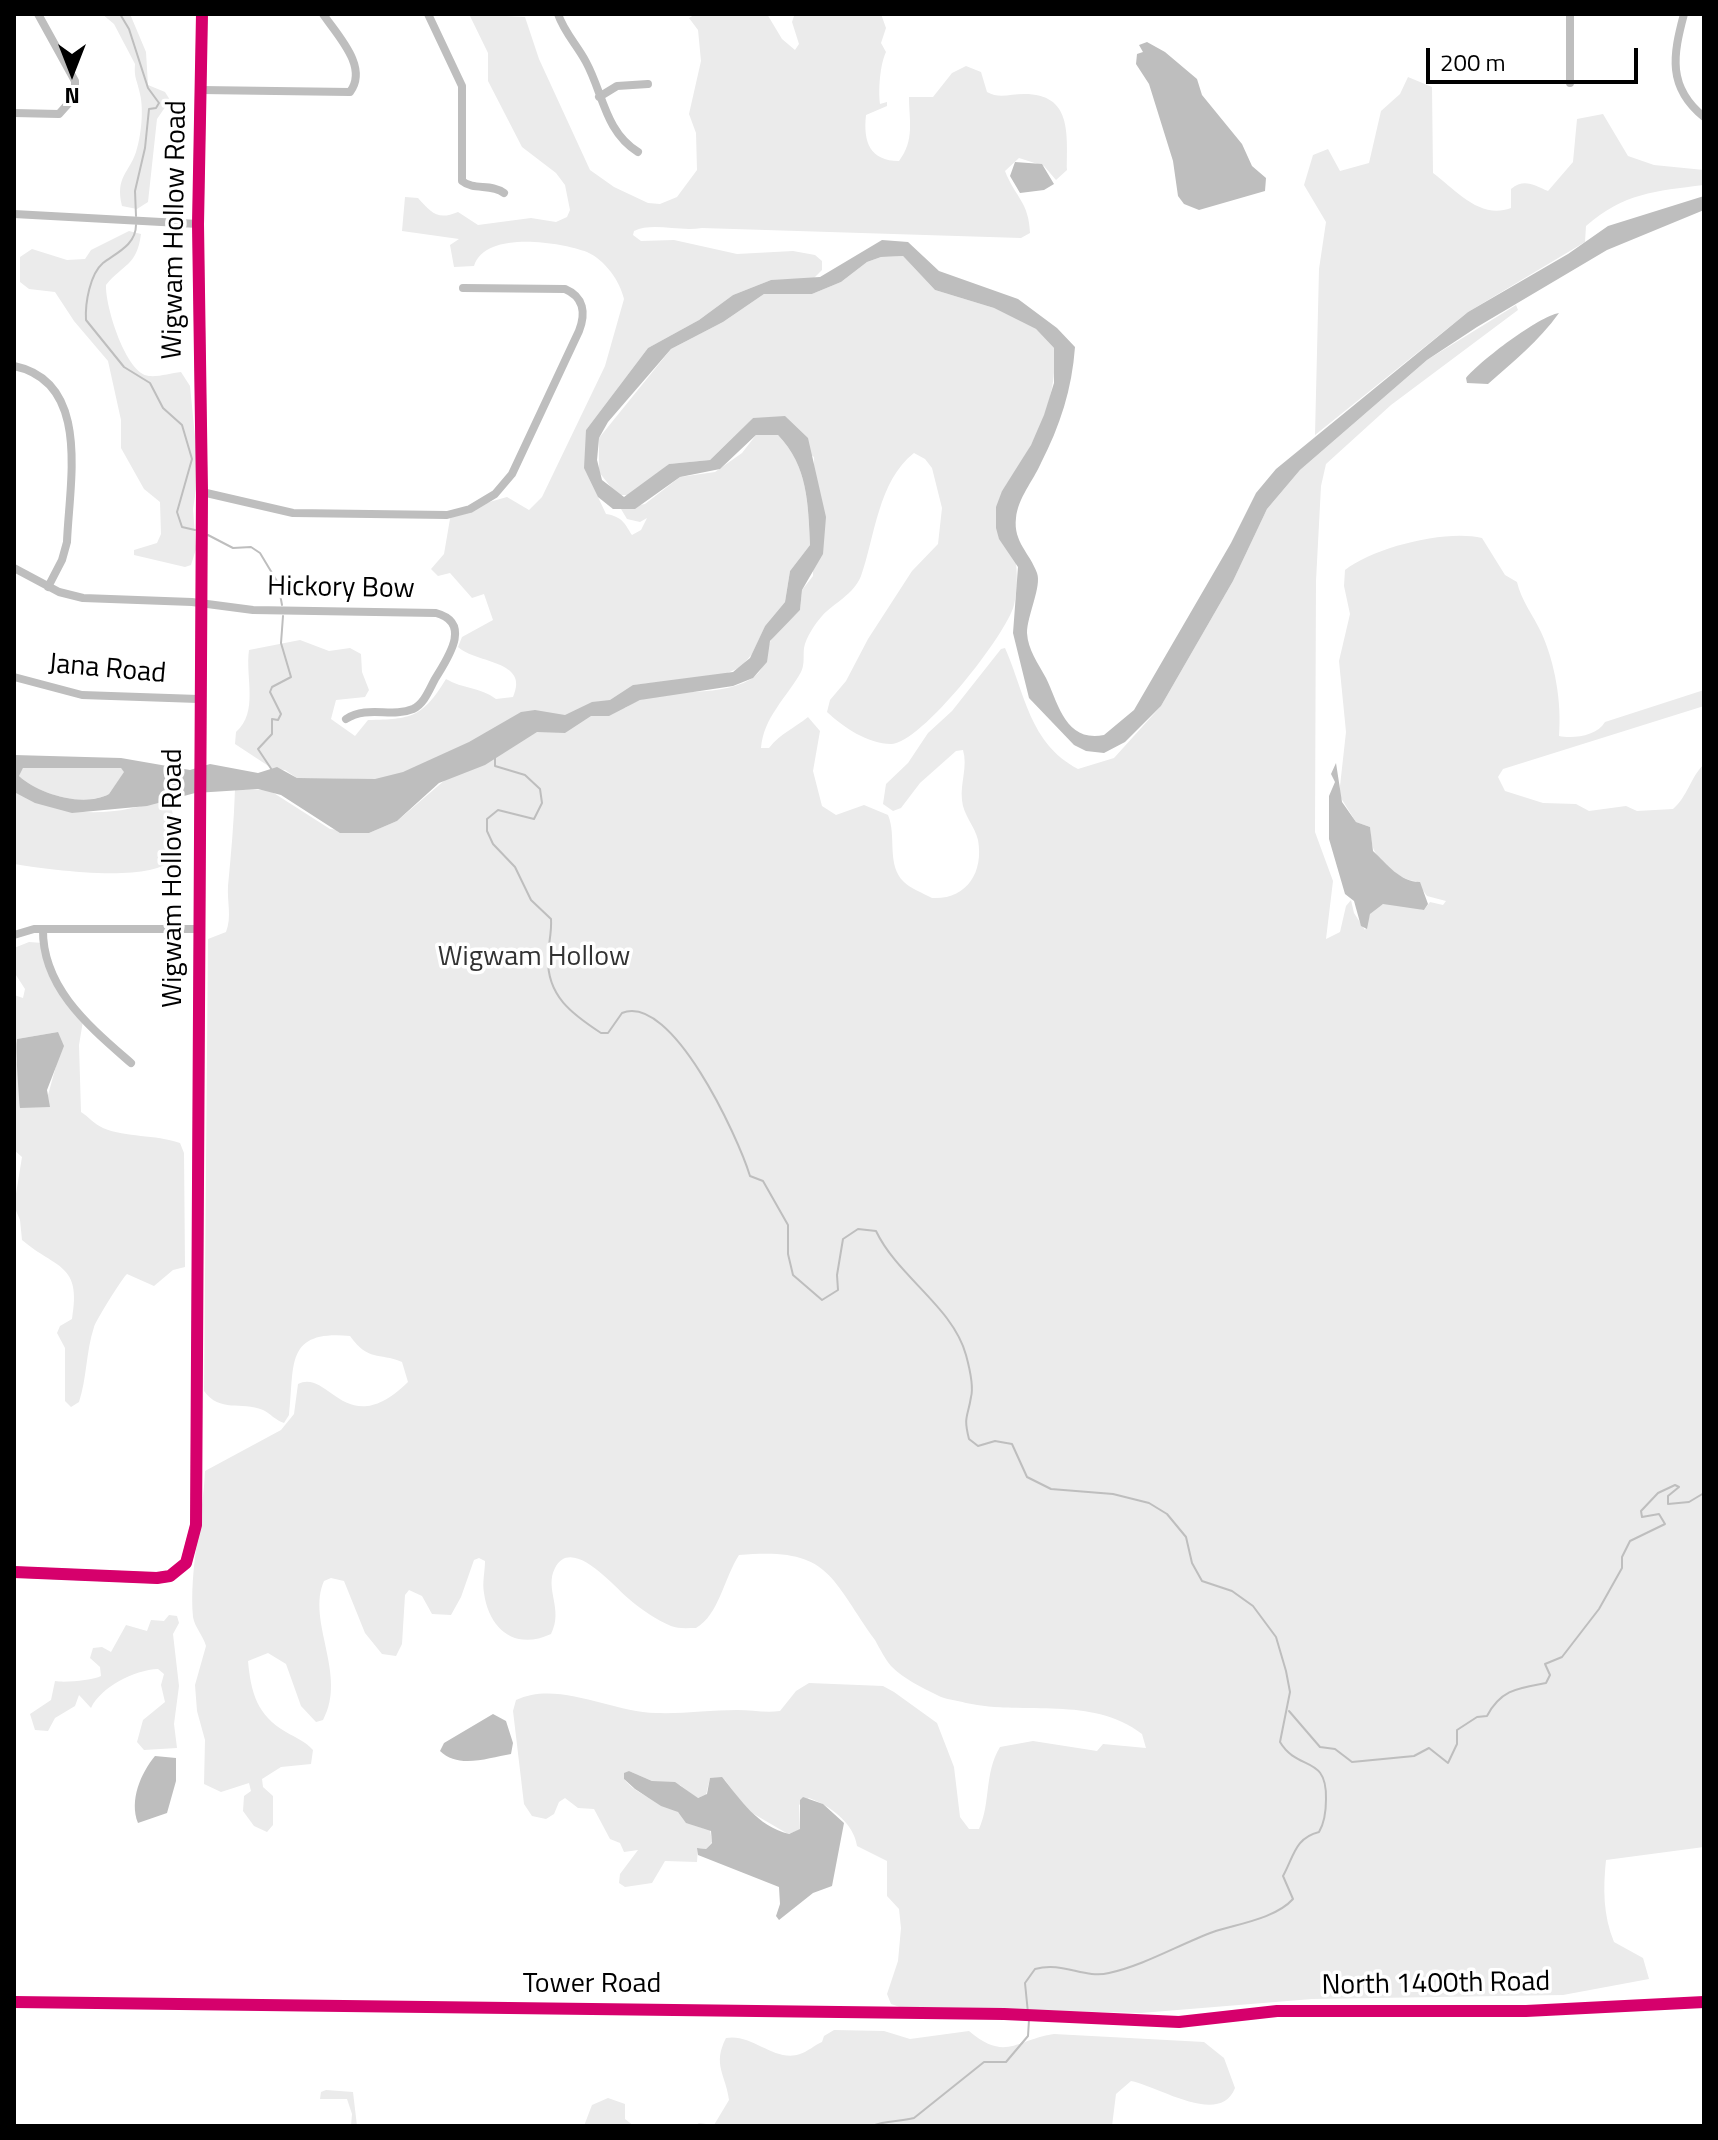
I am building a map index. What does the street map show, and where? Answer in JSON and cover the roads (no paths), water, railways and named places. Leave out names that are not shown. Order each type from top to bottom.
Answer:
[{"type":"street","points":[[14,113],[59,114],[75,96],[75,81],[38,14]]},
{"type":"street","name":"Wigwam Hollow Road","points":[[14,1572],[164,1578],[181,1569],[191,1551],[196,1511],[198,699],[202,492],[198,224],[202,14]]},
{"type":"street","points":[[201,90],[347,93],[356,81],[356,66],[323,14]]},
{"type":"street","points":[[428,14],[462,86],[462,181],[470,186],[494,187],[504,193]]},
{"type":"street","points":[[558,14],[589,67],[599,97],[622,141],[638,152]]},
{"type":"street","points":[[1570,14],[1570,83]]},
{"type":"street","points":[[1684,14],[1674,51],[1673,69],[1684,97],[1704,117]]},
{"type":"street","points":[[599,97],[617,86],[648,84]]},
{"type":"street","points":[[14,214],[198,224]]},
{"type":"street","points":[[202,492],[293,513],[400,515],[459,513],[495,494],[512,474],[579,331],[584,311],[578,298],[565,289],[463,288]]},
{"type":"street","points":[[14,366],[47,381],[61,399],[68,415],[67,542],[48,587]]},
{"type":"street","points":[[14,568],[48,587],[83,598],[200,603]]},
{"type":"street","name":"Hickory Bow","points":[[200,603],[253,610],[436,613],[447,618],[454,628],[455,646],[419,705],[407,710],[367,710],[346,719]]},
{"type":"street","name":"Jana Road","points":[[14,677],[82,695],[198,699]]},
{"type":"street","points":[[14,935],[43,929],[197,929]]},
{"type":"street","points":[[43,929],[46,964],[77,1015],[131,1063]]},
{"type":"street","name":"Tower Road","points":[[14,2002],[1004,2014],[1169,2022]]},
{"type":"street","name":"North 1400th Road","points":[[1169,2022],[1277,2011],[1526,2011],[1704,2002]]},
{"type":"waterway","points":[[120,14],[129,29],[148,88],[159,103],[156,108],[149,109],[145,148],[135,191],[136,216]]},
{"type":"waterway","points":[[136,225],[129,243],[98,268],[88,297],[86,320],[124,367],[150,383],[163,408],[182,425],[192,459],[177,512],[182,527],[195,530]]},
{"type":"waterway","points":[[208,535],[233,548],[251,547],[260,553],[278,583],[282,605]]},
{"type":"waterway","points":[[272,770],[258,749],[272,734],[272,719],[278,720],[281,714],[270,692],[272,687],[291,677],[281,643],[283,616]]},
{"type":"waterway","points":[[495,758],[495,766],[525,775],[540,789],[542,803],[534,819],[498,810],[487,819],[487,831],[493,844],[515,867],[531,900],[551,919],[549,971],[557,993],[571,1011],[601,1033],[608,1033],[622,1013],[641,1013],[661,1025],[681,1046],[717,1102],[750,1176],[763,1181],[788,1225],[788,1254],[793,1275],[822,1300],[838,1290],[837,1275],[843,1239],[858,1229],[876,1231],[898,1263],[950,1322],[959,1338],[972,1382],[966,1421],[969,1439],[978,1446],[995,1441],[1012,1444],[1027,1477],[1051,1489],[1113,1494],[1149,1503],[1167,1514],[1186,1537],[1192,1563],[1202,1581],[1232,1591],[1253,1606],[1276,1637],[1290,1692],[1280,1742],[1287,1751],[1322,1775],[1326,1799],[1325,1816],[1319,1832],[1300,1843],[1283,1876],[1293,1899],[1266,1916],[1213,1932],[1109,1973],[1091,1974],[1055,1967],[1035,1969],[1025,1983],[1028,2013]]},
{"type":"waterway","points":[[1289,1711],[1320,1747],[1335,1749],[1352,1762],[1414,1756],[1429,1748],[1448,1763],[1457,1744],[1457,1730],[1477,1717],[1487,1716],[1498,1700],[1512,1691],[1546,1683],[1550,1675],[1545,1664],[1562,1657],[1599,1609],[1622,1568],[1622,1557],[1630,1541],[1665,1524],[1659,1514],[1642,1517],[1641,1511],[1658,1493],[1675,1485],[1679,1487],[1668,1496],[1668,1504],[1689,1502],[1704,1493]]},
{"type":"waterway","points":[[872,2126],[914,2118],[984,2062],[1006,2062],[1028,2036],[1029,2020]]},
{"type":"park label","name":"Wigwam Hollow","points":[[534,958]]}]
